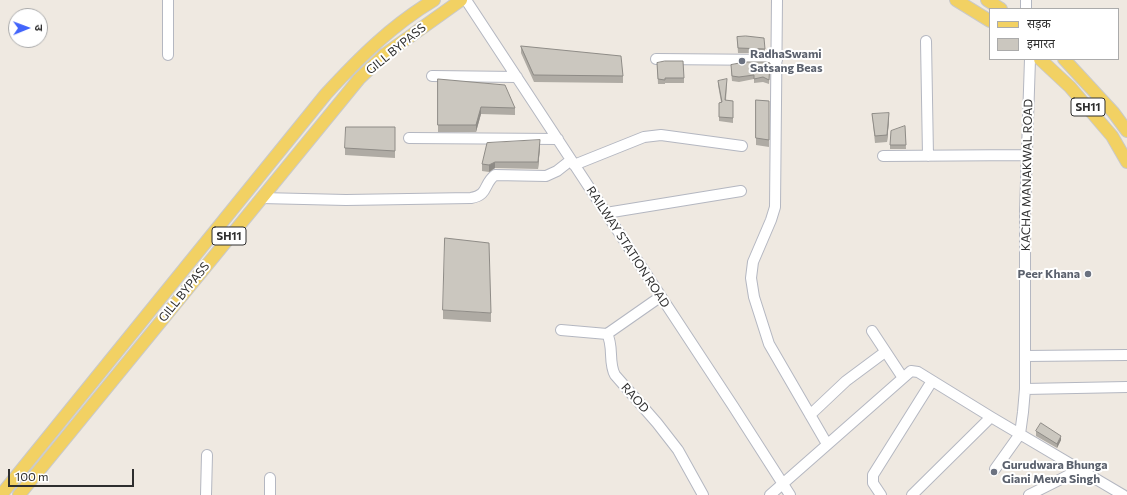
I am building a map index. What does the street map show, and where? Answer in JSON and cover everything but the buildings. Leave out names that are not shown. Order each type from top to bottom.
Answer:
[{"type":"main road","name":"GILL BYPASS","points":[[1,495],[326,94],[357,60],[386,33],[421,7],[434,0]]},
{"type":"main road","name":"GILL BYPASS","points":[[19,495],[359,79],[384,55],[461,0]]},
{"type":"main road","points":[[956,0],[989,20]]},
{"type":"main road","points":[[987,0],[1000,8]]},
{"type":"main road","name":"SH11","points":[[1041,60],[1070,87],[1112,136],[1127,162]]},
{"type":"main road","name":"SH11","points":[[1065,60],[1113,112],[1127,132]]},
{"type":"street","points":[[168,0],[168,55]]},
{"type":"street","name":"RAILWAY STATION ROAD","points":[[466,0],[790,495]]},
{"type":"street","points":[[777,0],[775,207],[753,262],[751,269],[752,286],[760,318],[769,344],[827,444]]},
{"type":"street","points":[[926,41],[928,156]]},
{"type":"street","points":[[656,59],[777,60]]},
{"type":"street","name":"KACHA MANAKWAL ROAD","points":[[1020,434],[1025,388],[1025,212],[1030,60]]},
{"type":"street","points":[[432,76],[517,77]]},
{"type":"street","points":[[261,198],[346,200],[471,198],[478,197],[482,194],[491,178],[495,175],[546,176],[573,162],[652,135],[742,146]]},
{"type":"street","points":[[409,138],[558,140]]},
{"type":"street","points":[[883,156],[1027,155]]},
{"type":"street","points":[[606,214],[741,191]]},
{"type":"street","points":[[561,330],[607,334],[660,297]]},
{"type":"street","points":[[872,331],[903,378]]},
{"type":"street","name":"RAOD","points":[[607,334],[610,339],[612,367],[615,376],[678,450],[703,495]]},
{"type":"street","points":[[810,415],[846,381],[885,352]]},
{"type":"street","points":[[1025,356],[1127,355]]},
{"type":"street","points":[[770,495],[908,372],[914,371],[1117,494]]},
{"type":"street","points":[[881,495],[873,483],[873,475],[932,381]]},
{"type":"street","points":[[1025,388],[1127,387]]},
{"type":"street","points":[[912,495],[991,417]]},
{"type":"street","points":[[995,469],[1020,434]]},
{"type":"street","points":[[206,455],[206,495]]},
{"type":"street","points":[[1029,495],[1079,470]]},
{"type":"street","points":[[270,478],[270,495]]},
{"type":"place","name":"RadhaSwami Satsang Beas","points":[[742,61]]},
{"type":"place","name":"Peer Khana","points":[[1088,274]]},
{"type":"place","name":"Gurudwara Bhunga Giani Mewa Singh","points":[[994,472]]}]
